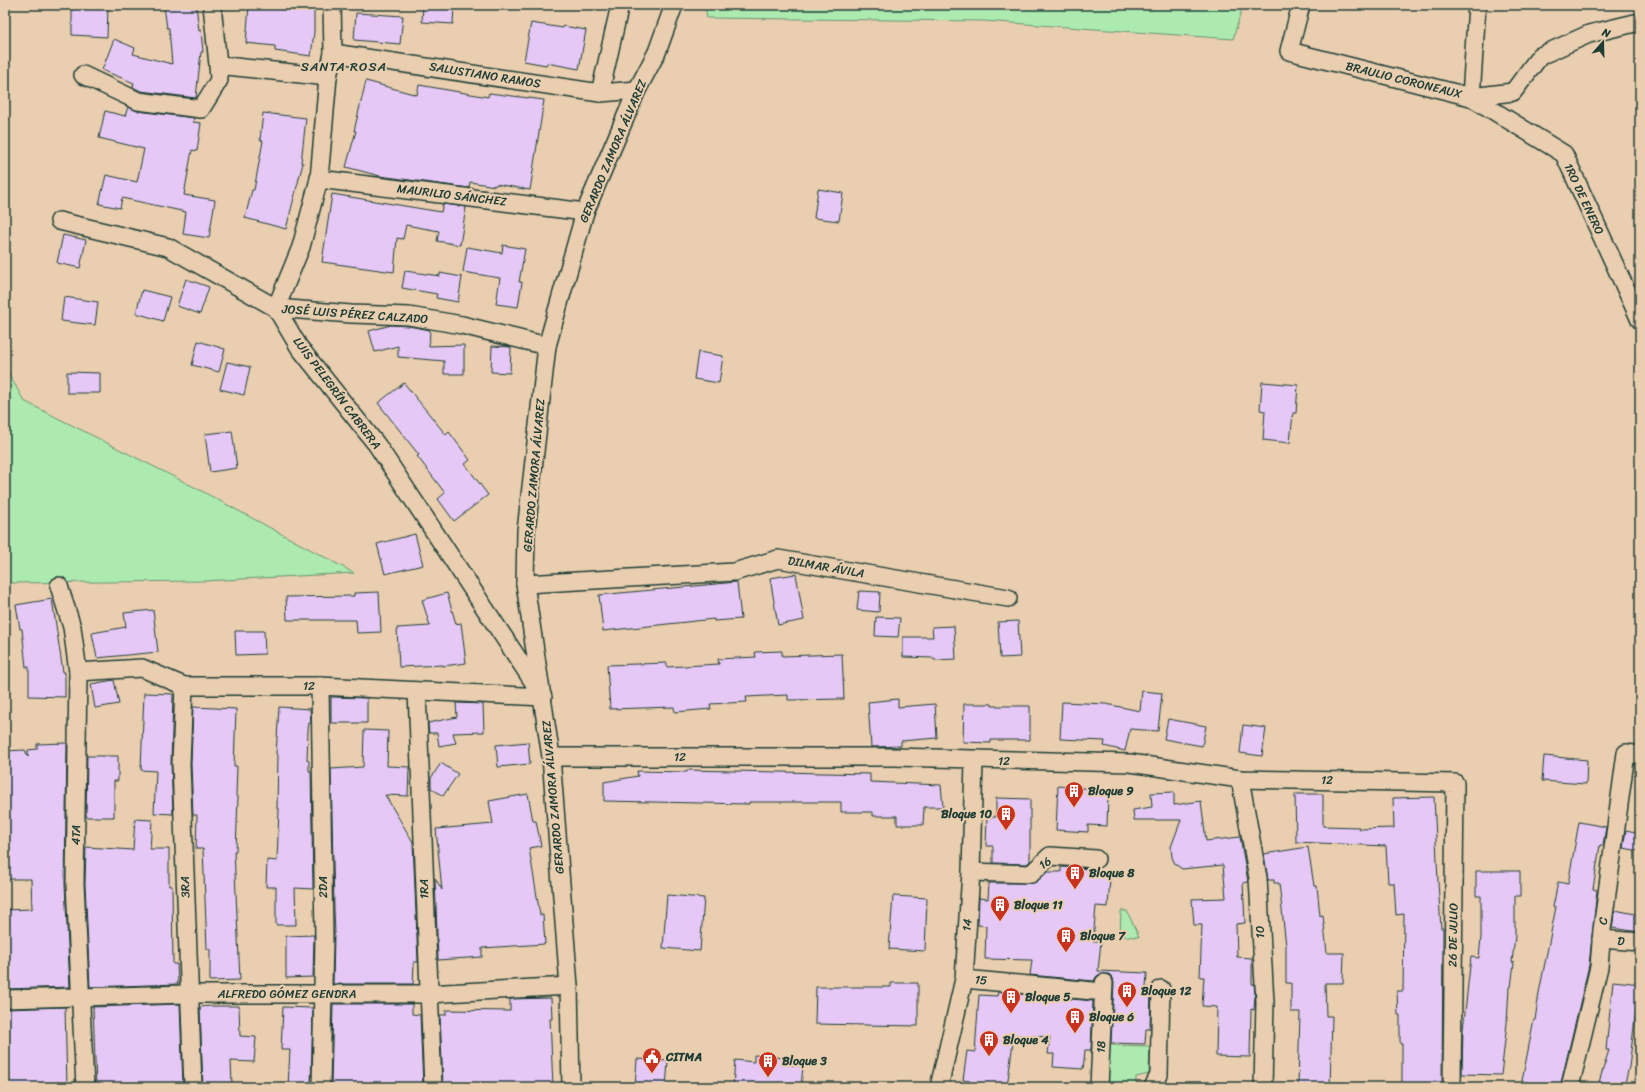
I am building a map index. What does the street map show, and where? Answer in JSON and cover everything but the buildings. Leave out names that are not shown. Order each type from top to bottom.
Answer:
[{"type":"street","points":[[83,75],[138,101],[201,110],[219,80],[212,5]]},
{"type":"street","points":[[276,308],[301,247],[319,179],[328,77],[333,53],[332,5]]},
{"type":"street","points":[[600,93],[620,5]]},
{"type":"street","name":"GERARDO ZAMORA ÁLVAREZ","points":[[572,1087],[569,986],[551,757],[525,584],[526,530],[547,346],[585,212],[637,90],[657,52],[674,5]]},
{"type":"street","name":"BRAULIO CORONEAUX","points":[[1301,5],[1289,51],[1471,97],[1513,92],[1540,56],[1589,34],[1636,23],[1640,24]]},
{"type":"street","points":[[1471,97],[1477,5]]},
{"type":"street","name":"SALUSTIANO RAMOS","points":[[333,53],[600,93],[637,90]]},
{"type":"street","points":[[218,64],[328,77]]},
{"type":"street","name":"1RO DE ENERO","points":[[1471,97],[1564,154],[1640,320]]},
{"type":"street","name":"MAURILIO SÁNCHEZ","points":[[319,179],[585,212]]},
{"type":"street","name":"JOSÉ LUIS PÉREZ CALZADO","points":[[59,221],[168,247],[276,308],[351,314],[409,316],[462,325],[547,346]]},
{"type":"street","name":"LUIS PELEGRÍN CABRERA","points":[[276,308],[300,347],[377,445],[543,697]]},
{"type":"street","name":"DILMAR ÁVILA","points":[[525,584],[734,572],[778,559],[1008,598]]},
{"type":"street","name":"4TA","points":[[59,586],[72,627],[78,672],[75,884],[86,1087]]},
{"type":"street","name":"12","points":[[78,672],[142,668],[184,686],[320,686],[543,697]]},
{"type":"street","name":"3RA","points":[[184,686],[181,764],[188,994],[193,1087]]},
{"type":"street","name":"2DA","points":[[320,686],[324,937],[321,1087]]},
{"type":"street","name":"1RA","points":[[417,691],[428,994],[433,1087]]},
{"type":"street","name":"C","points":[[1570,1087],[1599,967],[1601,939],[1633,754]]},
{"type":"street","name":"12","points":[[551,757],[894,757],[1130,763],[1240,779],[1455,783]]},
{"type":"street","name":"14","points":[[939,1087],[964,979],[971,872],[974,760]]},
{"type":"street","name":"10","points":[[1240,779],[1258,878],[1265,1002],[1263,1087]]},
{"type":"street","name":"26 DE JULIO","points":[[1452,1087],[1455,783]]},
{"type":"street","name":"16","points":[[971,872],[1031,874],[1050,856],[1096,859]]},
{"type":"street","name":"D","points":[[1601,939],[1640,942]]},
{"type":"street","name":"15","points":[[964,979],[1098,987]]},
{"type":"street","name":"ALFREDO GÓMEZ GENDRA","points":[[5,999],[188,994],[428,994],[569,986]]},
{"type":"street","name":"18","points":[[1098,987],[1099,1087]]},
{"type":"street","points":[[1153,1087],[1159,1075],[1161,989]]},
{"type":"green space","points":[[705,5],[1243,5],[1233,39],[984,21],[707,18]]},
{"type":"green space","points":[[5,367],[24,401],[196,488],[354,573],[204,581],[5,583]]},
{"type":"green space","points":[[1121,911],[1127,911],[1139,937],[1120,936]]},
{"type":"green space","points":[[1109,1045],[1150,1046],[1149,1074],[1136,1077],[1136,1087],[1106,1087]]},
{"type":"place","name":"Bloque 9","points":[[1074,808]]},
{"type":"place","name":"Bloque 10","points":[[1006,831]]},
{"type":"place","name":"Bloque 8","points":[[1075,890]]},
{"type":"place","name":"Bloque 11","points":[[1000,922]]},
{"type":"place","name":"Bloque 7","points":[[1066,953]]},
{"type":"place","name":"Bloque 12","points":[[1127,1008]]},
{"type":"place","name":"Bloque 5","points":[[1011,1014]]},
{"type":"place","name":"Bloque 6","points":[[1075,1034]]},
{"type":"place","name":"Bloque 4","points":[[989,1057]]},
{"type":"place","name":"CITMA","points":[[652,1074]]},
{"type":"place","name":"Bloque 3","points":[[768,1078]]},
{"type":"district","name":"SANTA ROSA","points":[[344,66]]}]
